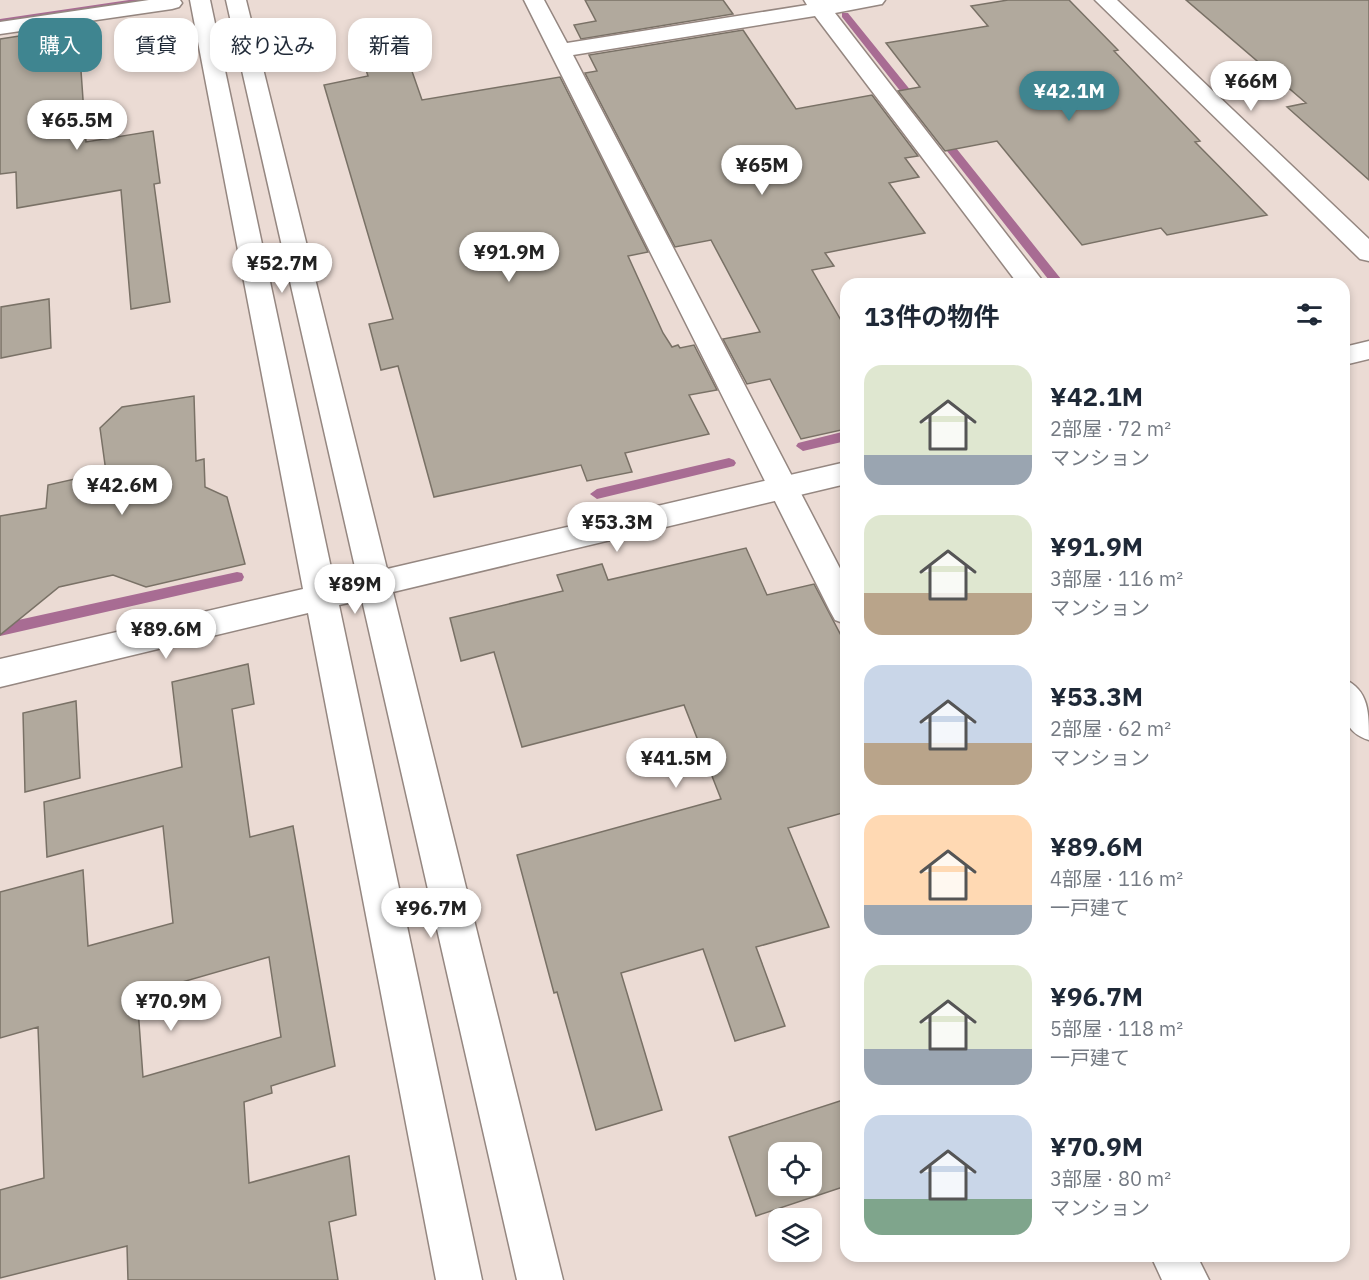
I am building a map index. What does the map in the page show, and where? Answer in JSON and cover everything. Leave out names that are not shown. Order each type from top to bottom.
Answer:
[{"type":"street","points":[[200,0],[459,1280]]},
{"type":"street","points":[[236,0],[540,1280]]},
{"type":"street","points":[[534,0],[840,599]]},
{"type":"street","points":[[560,51],[818,5],[875,0]]},
{"type":"street","points":[[1105,0],[1369,253]]},
{"type":"street","points":[[0,28],[172,3]]},
{"type":"street","points":[[818,5],[1027,278]]},
{"type":"street","points":[[1350,355],[1369,350]]},
{"type":"street","points":[[0,673],[840,474]]},
{"type":"street","points":[[1350,701],[1369,726]]},
{"type":"street","points":[[1176,1262],[1186,1280]]},
{"type":"building","points":[[585,0],[723,0],[733,14],[581,39],[574,25],[596,21]]},
{"type":"building","points":[[1008,0],[1069,0],[1118,50],[1114,51],[1200,141],[1195,142],[1267,215],[1167,235],[1161,228],[1082,245],[997,141],[945,151],[898,91],[920,87],[886,43],[988,26],[971,6]]},
{"type":"building","points":[[1186,0],[1369,0],[1369,180],[1287,107],[1306,103]]},
{"type":"building","points":[[743,30],[796,109],[872,95],[918,156],[905,158],[919,177],[889,183],[925,233],[825,253],[834,266],[812,270],[840,319],[840,430],[801,439],[770,379],[747,384],[723,339],[760,332],[711,240],[675,247],[585,73],[597,71],[589,55]]},
{"type":"building","points":[[18,36],[18,72],[81,72],[86,142],[153,131],[160,183],[154,184],[170,302],[131,309],[121,190],[17,208],[16,172],[0,174],[0,39]]},
{"type":"building","points":[[367,72],[412,72],[422,100],[560,77],[648,252],[628,256],[663,333],[672,347],[694,345],[717,390],[689,395],[709,434],[625,453],[632,472],[587,481],[581,465],[434,497],[398,366],[381,370],[369,324],[393,319],[324,85],[368,76]]},
{"type":"building","points":[[49,299],[51,348],[1,358],[1,307]]},
{"type":"building","points":[[194,396],[196,461],[204,459],[205,487],[227,497],[245,564],[146,587],[113,575],[59,587],[0,635],[0,516],[46,508],[48,485],[106,472],[100,428],[122,407]]},
{"type":"building","points":[[746,548],[767,595],[814,584],[840,634],[840,814],[788,828],[829,927],[756,947],[785,1026],[735,1041],[703,949],[621,973],[662,1110],[596,1130],[557,992],[554,993],[517,855],[721,799],[684,705],[522,747],[494,652],[461,661],[450,618],[563,591],[557,575],[602,564],[608,580]]},
{"type":"building","points":[[248,664],[254,704],[232,709],[250,837],[293,826],[335,1066],[271,1086],[272,1093],[244,1102],[249,1183],[349,1156],[356,1215],[329,1222],[338,1280],[128,1280],[127,1246],[0,1278],[0,1190],[44,1178],[38,1027],[0,1038],[0,892],[83,870],[88,946],[173,923],[163,826],[47,857],[44,802],[182,767],[172,682]],"holes":[[[269,957],[281,1037],[143,1077],[137,995]]]},
{"type":"building","points":[[76,701],[80,778],[25,792],[23,713]]},
{"type":"building","points":[[840,1101],[840,1188],[822,1194],[822,1142],[768,1142],[768,1196],[816,1196],[780,1208],[768,1208],[768,1212],[756,1216],[729,1137]]},
{"type":"waterway","points":[[0,22],[148,0]]},
{"type":"waterway","points":[[845,15],[916,104]]},
{"type":"waterway","points":[[940,135],[1054,278]]},
{"type":"waterway","points":[[803,446],[840,437]]},
{"type":"waterway","points":[[597,494],[729,463]]},
{"type":"waterway","points":[[0,630],[237,577]]}]
